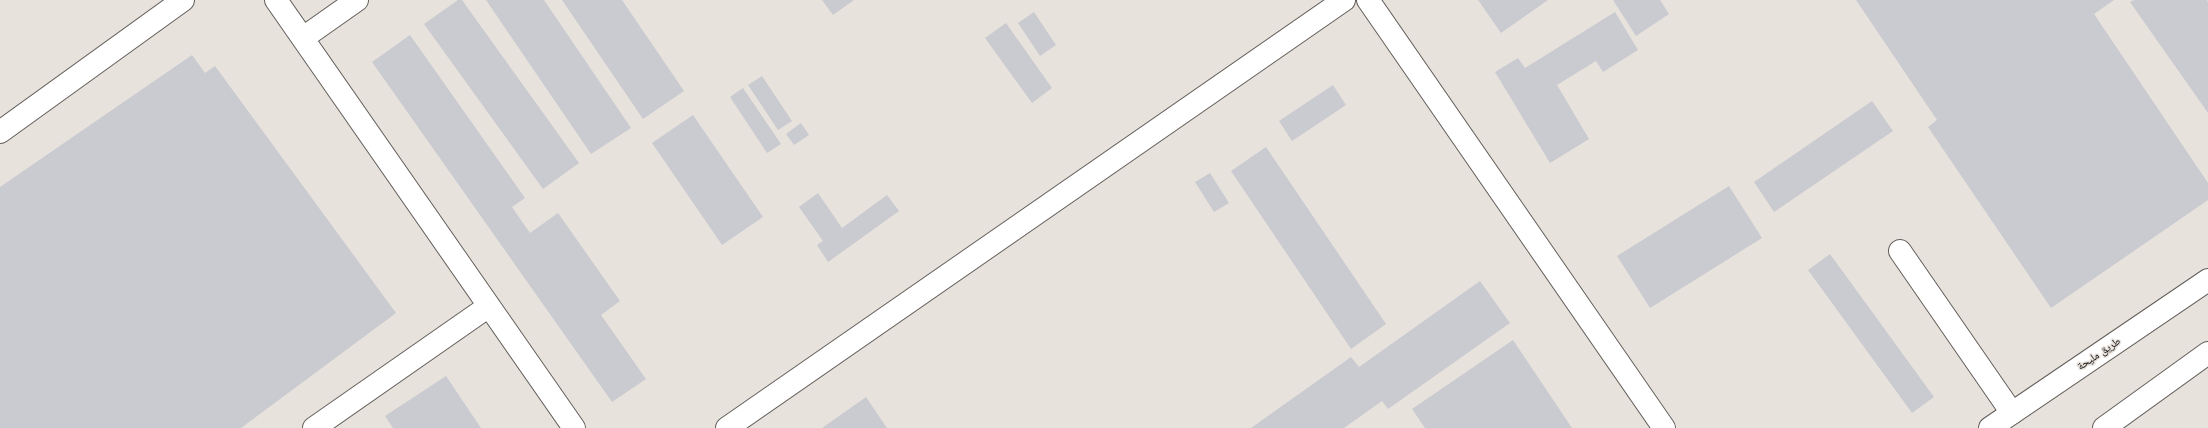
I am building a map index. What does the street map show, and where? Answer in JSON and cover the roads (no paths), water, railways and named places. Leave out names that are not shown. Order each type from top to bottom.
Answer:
[{"type":"street","points":[[0,132],[183,0]]},
{"type":"street","points":[[276,0],[574,428]]},
{"type":"street","points":[[303,38],[357,0]]},
{"type":"street","points":[[727,428],[1344,0]]},
{"type":"street","points":[[1368,0],[1664,428]]},
{"type":"street","points":[[1900,252],[2012,413]]},
{"type":"street","name":"طريق مليحة","points":[[1990,428],[2208,280]]},
{"type":"street","points":[[314,428],[489,306]]},
{"type":"street","points":[[2104,428],[2208,353]]}]
